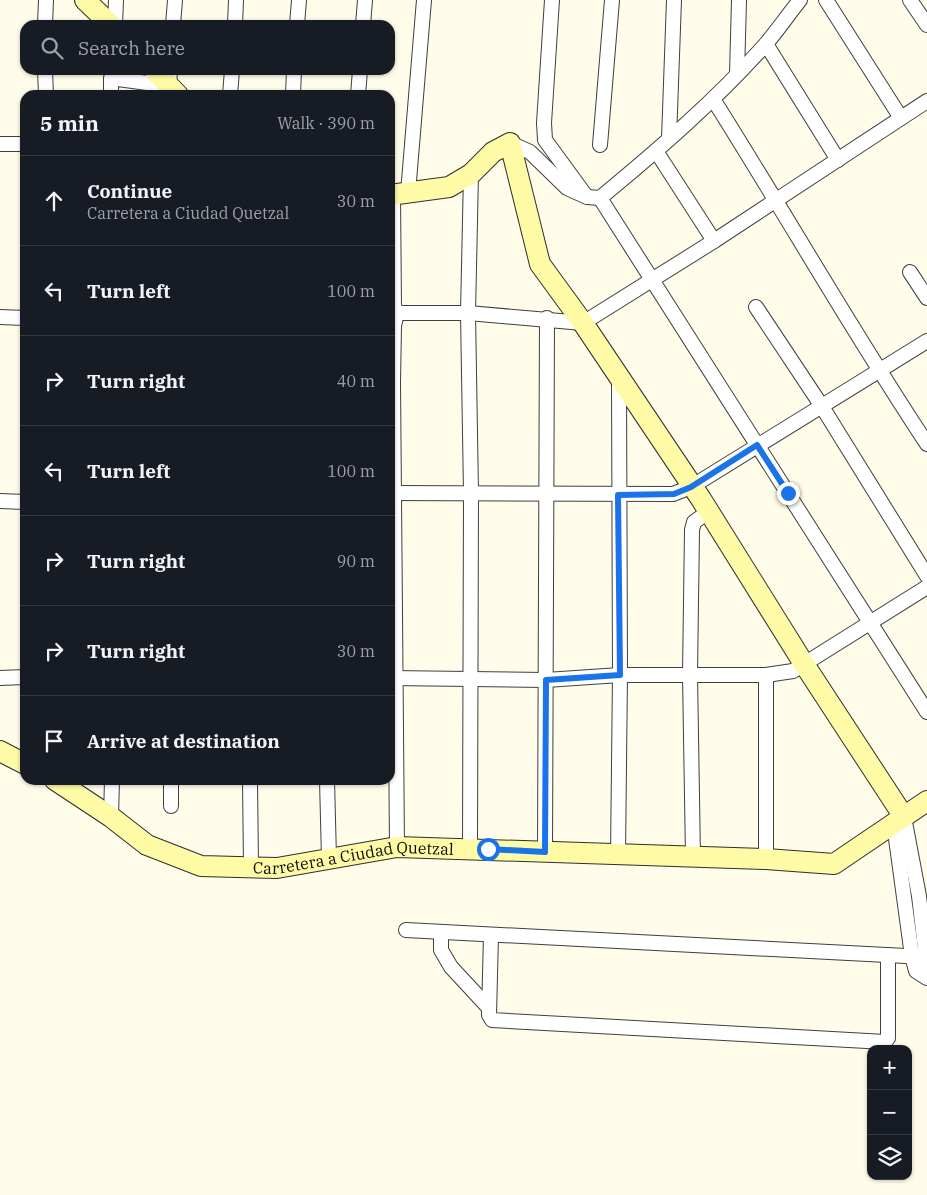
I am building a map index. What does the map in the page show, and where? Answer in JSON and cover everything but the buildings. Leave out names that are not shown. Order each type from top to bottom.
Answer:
[{"type":"street","points":[[45,20],[46,0]]},
{"type":"street","points":[[85,0],[106,20]]},
{"type":"street","points":[[115,20],[116,0]]},
{"type":"street","points":[[173,20],[175,0]]},
{"type":"street","points":[[235,20],[236,0]]},
{"type":"street","points":[[298,20],[299,0]]},
{"type":"street","points":[[363,20],[365,0]]},
{"type":"street","points":[[395,269],[397,194],[424,0]]},
{"type":"street","points":[[552,0],[544,123],[545,140],[593,197],[653,279],[927,712]]},
{"type":"street","points":[[600,145],[612,0]]},
{"type":"street","points":[[669,139],[674,0]]},
{"type":"street","points":[[737,74],[739,0]]},
{"type":"street","points":[[593,197],[656,151],[713,98],[766,44],[800,0]]},
{"type":"street","points":[[826,0],[901,118]]},
{"type":"street","points":[[910,0],[927,25]]},
{"type":"street","points":[[766,44],[838,160]]},
{"type":"street","points":[[45,75],[46,90]]},
{"type":"street","points":[[161,75],[173,84]]},
{"type":"street","points":[[230,90],[232,75]]},
{"type":"street","points":[[293,90],[294,75]]},
{"type":"street","points":[[358,90],[360,75]]},
{"type":"street","points":[[111,90],[111,78],[173,84]]},
{"type":"street","points":[[713,98],[776,199],[877,370],[927,444]]},
{"type":"street","points":[[395,313],[468,313],[547,318],[583,323],[714,241],[927,101]]},
{"type":"street","points":[[397,194],[449,187],[471,174],[493,152],[510,142]]},
{"type":"street","points":[[510,142],[530,152],[567,188],[593,197]]},
{"type":"street","points":[[510,142],[540,264],[583,323],[691,487],[692,502],[704,515],[798,667],[899,821],[921,960],[916,971],[927,978]]},
{"type":"street","points":[[0,144],[20,144]]},
{"type":"street","points":[[656,151],[714,241]]},
{"type":"street","points":[[470,848],[471,493],[468,313],[471,174]]},
{"type":"street","points":[[910,272],[927,298]]},
{"type":"street","points":[[756,307],[927,576]]},
{"type":"street","points":[[0,317],[20,318]]},
{"type":"street","points":[[545,852],[548,494],[547,318]]},
{"type":"street","points":[[395,493],[674,494],[691,487],[820,405],[927,341]]},
{"type":"street","points":[[618,855],[620,675],[619,379]]},
{"type":"street","points":[[0,501],[20,502]]},
{"type":"street","points":[[693,858],[690,674],[692,530],[694,522],[704,515]]},
{"type":"street","points":[[395,678],[546,680],[620,675],[766,675],[798,667],[927,587]]},
{"type":"street","points":[[766,675],[766,859]]},
{"type":"street","points":[[0,678],[20,677]]},
{"type":"street","points":[[0,751],[20,761]]},
{"type":"street","name":"Carretera a Ciudad Quetzal","points":[[63,785],[112,817],[147,845],[201,866],[277,868],[396,847],[766,859],[834,864],[927,802]]},
{"type":"street","points":[[112,785],[112,817]]},
{"type":"street","points":[[170,806],[171,785]]},
{"type":"street","points":[[250,785],[251,867]]},
{"type":"street","points":[[327,785],[329,859]]},
{"type":"street","points":[[395,785],[396,847]]},
{"type":"street","points":[[406,930],[888,955],[921,960]]},
{"type":"street","points":[[441,932],[441,950],[451,967],[489,1008]]},
{"type":"street","points":[[491,934],[489,1015],[492,1020],[885,1042],[888,1038],[888,955]]},
{"type":"route","points":[[488,849],[545,852],[546,680],[620,675],[618,495],[674,494],[691,487],[757,445],[788,493]]}]
